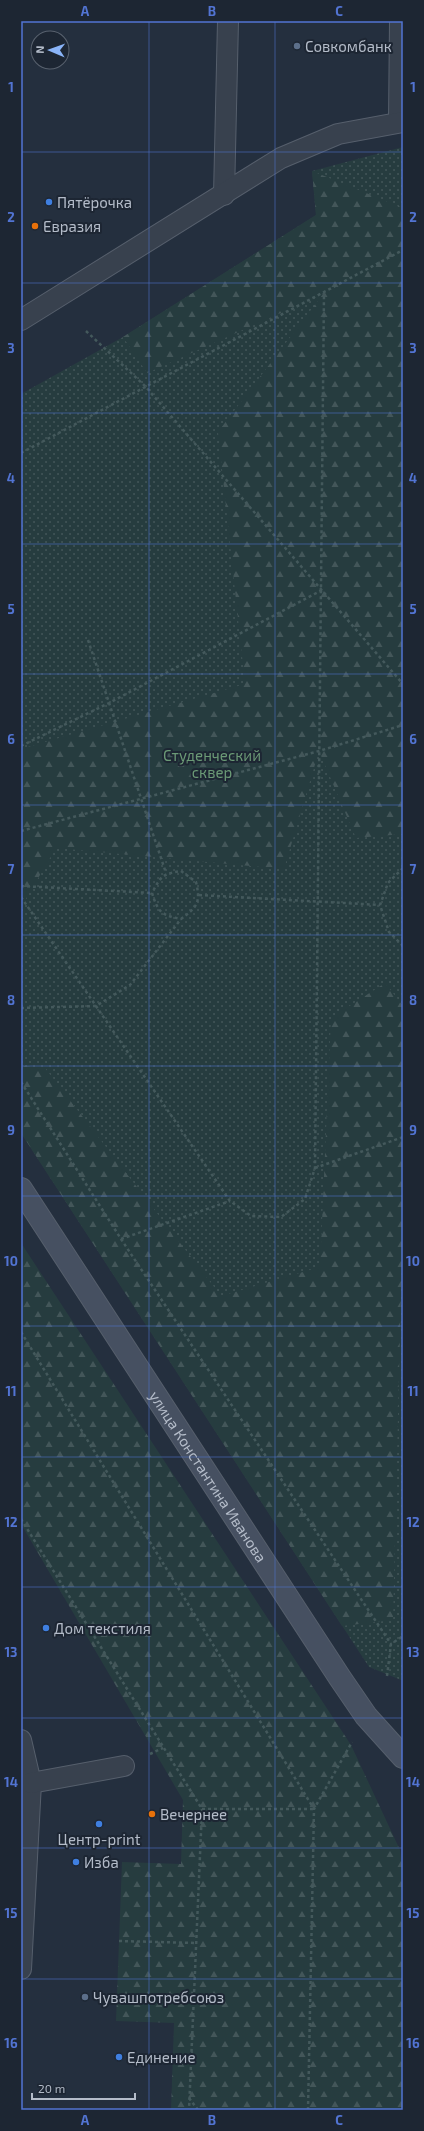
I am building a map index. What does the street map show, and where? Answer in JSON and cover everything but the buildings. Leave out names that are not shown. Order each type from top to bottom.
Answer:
[{"type":"street","name":"улица Константина Иванова","points":[[21,1189],[340,1678],[366,1716],[403,1757]]},
{"type":"lane","points":[[224,195],[228,21]]},
{"type":"lane","points":[[21,320],[224,195],[281,158],[338,134],[401,122],[400,21]]},
{"type":"lane","points":[[21,1740],[31,1783],[21,1969]]},
{"type":"lane","points":[[31,1783],[124,1766]]},
{"type":"path","points":[[21,453],[403,250]]},
{"type":"path","points":[[21,897],[230,1201],[251,1216],[281,1217],[305,1200],[315,1168],[324,293]]},
{"type":"path","points":[[86,331],[145,386],[403,684]]},
{"type":"path","points":[[21,746],[109,703],[322,590]]},
{"type":"path","points":[[88,640],[166,873]]},
{"type":"path","points":[[21,831],[319,751],[403,725]]},
{"type":"path","points":[[403,868],[388,883],[380,905],[389,932],[403,946]]},
{"type":"path","points":[[21,1008],[96,1006],[130,985],[181,919],[195,908],[199,895],[196,882],[181,872],[166,873],[158,881],[152,893],[156,908],[166,916],[181,919]]},
{"type":"path","points":[[21,886],[152,893]]},
{"type":"path","points":[[199,895],[380,905]]},
{"type":"path","points":[[21,1082],[121,1239],[391,1644],[387,1676]]},
{"type":"path","points":[[315,1168],[403,1137]]},
{"type":"path","points":[[121,1239],[230,1201]]},
{"type":"path","points":[[21,1332],[314,1809]]},
{"type":"path","points":[[21,1518],[202,1809],[188,2110]]},
{"type":"path","points":[[391,1644],[403,1636]]},
{"type":"path","points":[[308,2110],[314,1809],[355,1737]]},
{"type":"path","points":[[202,1809],[314,1809]]},
{"type":"path","points":[[119,1941],[196,1942]]},
{"type":"path","points":[[189,2098],[198,2110]]},
{"type":"green space","name":"Студенческий сквер","points":[[403,147],[403,1680],[401,1680],[369,1667],[21,1133],[21,394],[123,337],[316,215],[312,171]]},
{"type":"green space","points":[[312,171],[403,208],[403,834],[356,838],[319,751],[284,869],[56,848],[21,907],[21,749],[245,684],[218,432],[323,294],[147,373],[123,337],[316,215]]},
{"type":"green space","points":[[385,983],[403,1006],[403,1210],[393,1620],[342,1626],[21,1133],[21,1066],[45,1068],[221,1296],[320,1267],[331,1018]]},
{"type":"green space","points":[[21,1243],[351,1745],[400,1850],[403,1876],[403,2110],[171,2110],[174,2023],[116,2021],[122,1862],[181,1864],[183,1800],[21,1524]]},
{"type":"place","name":"Совкомбанк","points":[[297,46]]},
{"type":"place","name":"Пятёрочка","points":[[49,202]]},
{"type":"place","name":"Евразия","points":[[35,226]]},
{"type":"place","name":"Дом текстиля","points":[[46,1628]]},
{"type":"place","name":"Вечернее","points":[[152,1814]]},
{"type":"place","name":"Центр-print","points":[[99,1824]]},
{"type":"place","name":"Изба","points":[[76,1862]]},
{"type":"place","name":"Чувашпотребсоюз","points":[[85,1997]]},
{"type":"place","name":"Единение","points":[[119,2057]]}]
